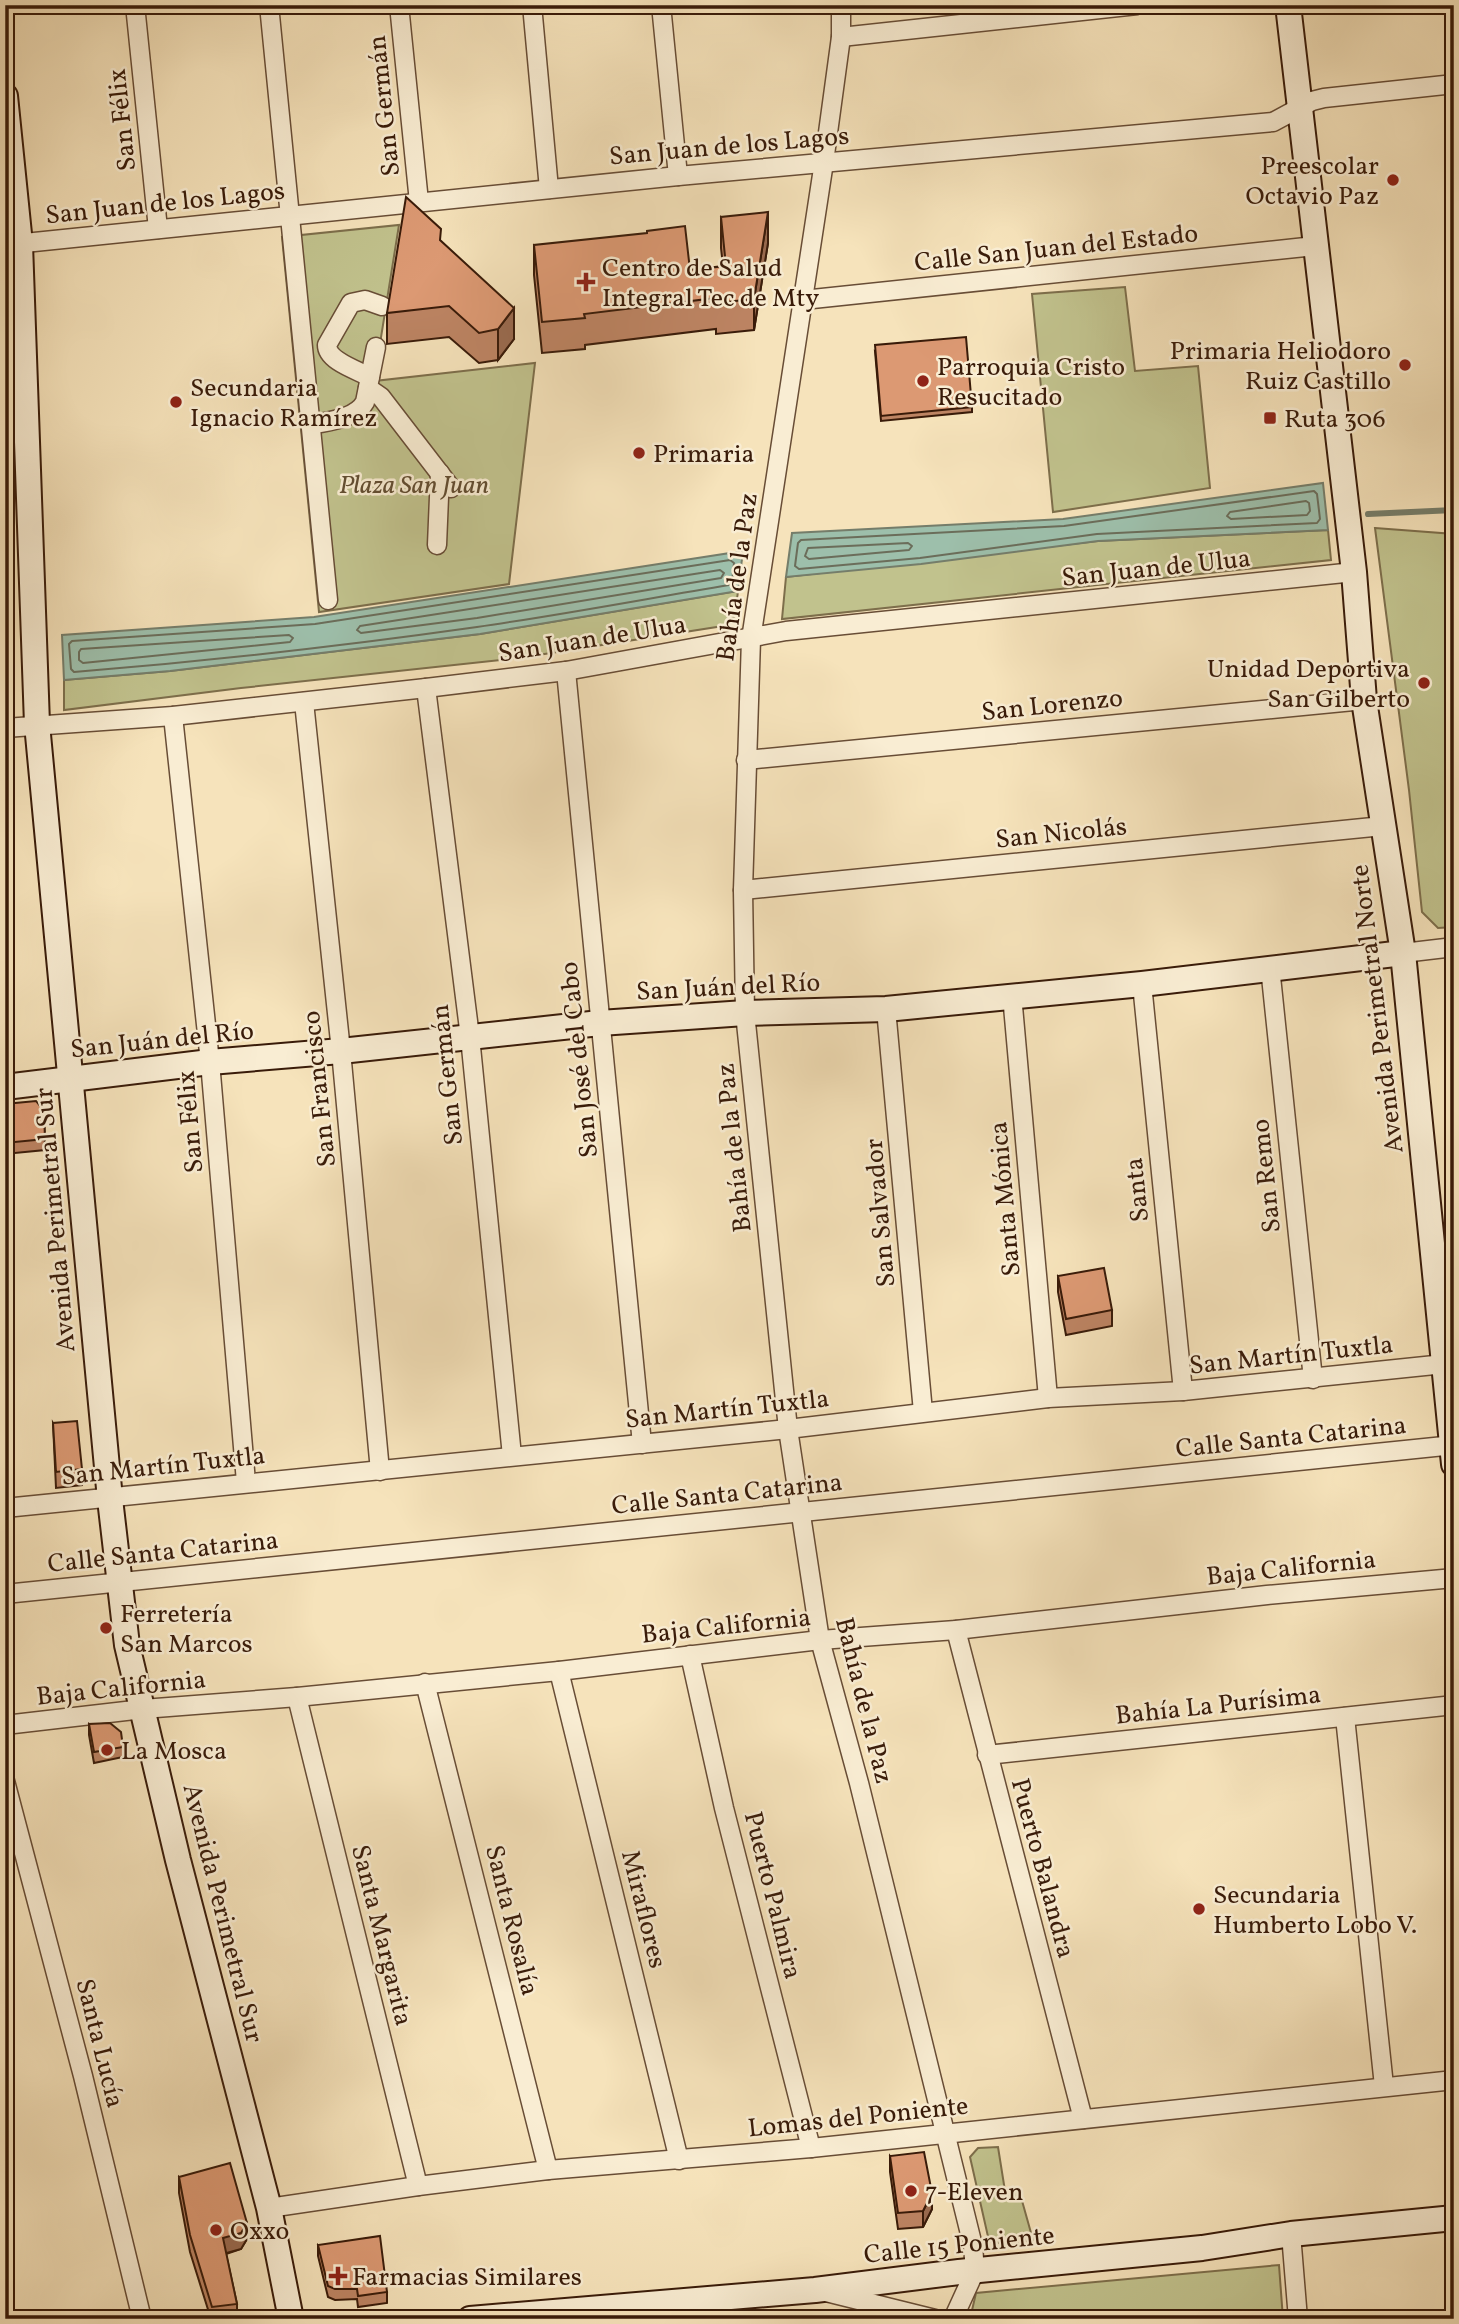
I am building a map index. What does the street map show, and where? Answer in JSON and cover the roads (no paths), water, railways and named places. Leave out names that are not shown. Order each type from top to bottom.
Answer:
[{"type":"street","name":"San Félix","points":[[135,5],[158,229]]},
{"type":"street","points":[[269,5],[328,600]]},
{"type":"street","name":"San Germán","points":[[399,5],[419,202]]},
{"type":"street","points":[[532,5],[549,189]]},
{"type":"street","points":[[661,5],[677,176]]},
{"type":"street","name":"Bahía de la Paz","points":[[841,5],[841,37],[824,162],[751,639],[743,890],[745,1013],[788,1429],[820,1640],[859,1783],[973,2246],[975,2271]]},
{"type":"street","points":[[841,37],[1137,5]]},
{"type":"street","name":"Avenida Perimetral Norte","points":[[1288,5],[1354,572],[1364,700],[1403,953],[1450,1364],[1453,1451]]},
{"type":"street","name":"San Juan de los Lagos","points":[[13,245],[677,176],[1273,122],[1311,101],[1324,98],[1454,84]]},
{"type":"street","name":"Avenida Perimetral Sur","points":[[5,96],[37,724],[110,1499],[127,1645],[177,1860],[269,2208],[291,2319]]},
{"type":"street","name":"Calle San Juan del Estado","points":[[803,300],[1315,246]]},
{"type":"street","points":[[382,306],[365,300],[351,303],[327,345],[327,351],[331,357],[369,383],[451,488]]},
{"type":"street","points":[[311,425],[351,415],[362,409],[376,347]]},
{"type":"street","points":[[437,545],[440,473]]},
{"type":"street","name":"San Juan de Ulua","points":[[5,728],[173,716],[426,688],[566,671],[786,631],[1354,572]]},
{"type":"street","name":"San José del Cabo","points":[[566,671],[642,1444]]},
{"type":"street","name":"San Germán","points":[[426,688],[470,1037],[512,1457]]},
{"type":"street","name":"San Lorenzo","points":[[746,760],[1364,700]]},
{"type":"street","name":"San Francisco","points":[[304,702],[341,1051],[380,1471]]},
{"type":"street","name":"San Félix","points":[[173,716],[210,1062],[246,1482]]},
{"type":"street","name":"San Nicolás","points":[[743,890],[1383,826]]},
{"type":"street","name":"San Juán del Río","points":[[5,1087],[210,1062],[600,1023],[745,1013],[886,1009],[1142,984],[1454,947]]},
{"type":"street","name":"San Remo","points":[[1270,967],[1313,1379]]},
{"type":"street","name":"Santa","points":[[1142,984],[1183,1391]]},
{"type":"street","name":"Santa Mónica","points":[[1012,995],[1048,1398]]},
{"type":"street","name":"San Salvador","points":[[886,1009],[923,1412]]},
{"type":"street","name":"San Martín Tuxtla","points":[[5,1508],[788,1429],[1048,1398],[1183,1391],[1450,1364]]},
{"type":"street","name":"Calle Santa Catarina","points":[[5,1594],[801,1512],[1453,1451]]},
{"type":"street","name":"Baja California","points":[[5,1725],[143,1709],[559,1671],[820,1640],[956,1630],[1454,1578]]},
{"type":"street","name":"Puerto Balandra","points":[[956,1630],[1083,2119]]},
{"type":"street","name":"Puerto Palmira","points":[[690,1655],[724,1808],[811,2148]]},
{"type":"street","name":"Miraflores","points":[[559,1671],[679,2160]]},
{"type":"street","name":"Santa Rosalía","points":[[425,1683],[548,2170]]},
{"type":"street","name":"Santa Margarita","points":[[297,1697],[418,2186]]},
{"type":"street","name":"Bahía La Purísima","points":[[987,1755],[1454,1705]]},
{"type":"street","points":[[1345,1717],[1384,2086]]},
{"type":"street","name":"Santa Lucía","points":[[5,1781],[83,2076],[142,2319]]},
{"type":"street","name":"Lomas del Poniente","points":[[269,2208],[548,2170],[811,2148],[1454,2080]]},
{"type":"street","name":"Calle 15 Poniente","points":[[471,2319],[815,2290],[1202,2248],[1292,2234],[1454,2218]]},
{"type":"street","points":[[1292,2234],[1298,2319]]},
{"type":"street","points":[[953,2319],[975,2271]]},
{"type":"street","points":[[815,2290],[935,2319]]},
{"type":"water","points":[[1323,483],[1328,530],[1098,541],[921,564],[786,577],[792,533],[1063,519]]},
{"type":"water","points":[[743,551],[738,591],[480,634],[170,671],[64,680],[62,635],[314,617]]},
{"type":"waterway","points":[[1368,514],[1454,510]]},
{"type":"place","name":"Preescolar Octavio Paz","points":[[1393,180]]},
{"type":"place","name":"Centro de Salud Integral Tec de Mty","points":[[586,282]]},
{"type":"place","name":"Primaria Heliodoro Ruiz Castillo","points":[[1405,365]]},
{"type":"place","name":"Parroquia Cristo Resucitado","points":[[923,381]]},
{"type":"place","name":"Secundaria Ignacio Ramírez","points":[[176,402]]},
{"type":"place","name":"Ruta 306","points":[[1270,418]]},
{"type":"place","name":"Primaria","points":[[639,453]]},
{"type":"place","name":"Unidad Deportiva San Gilberto","points":[[1424,683]]},
{"type":"place","name":"Ferretería San Marcos","points":[[106,1628]]},
{"type":"place","name":"La Mosca","points":[[107,1750]]},
{"type":"place","name":"Secundaria Humberto Lobo V.","points":[[1199,1909]]},
{"type":"place","name":"7-Eleven","points":[[911,2191]]},
{"type":"place","name":"Oxxo","points":[[216,2230]]},
{"type":"place","name":"Farmacias Similares","points":[[338,2276]]},
{"type":"park label","name":"Plaza San Juan","points":[[414,484]]}]
